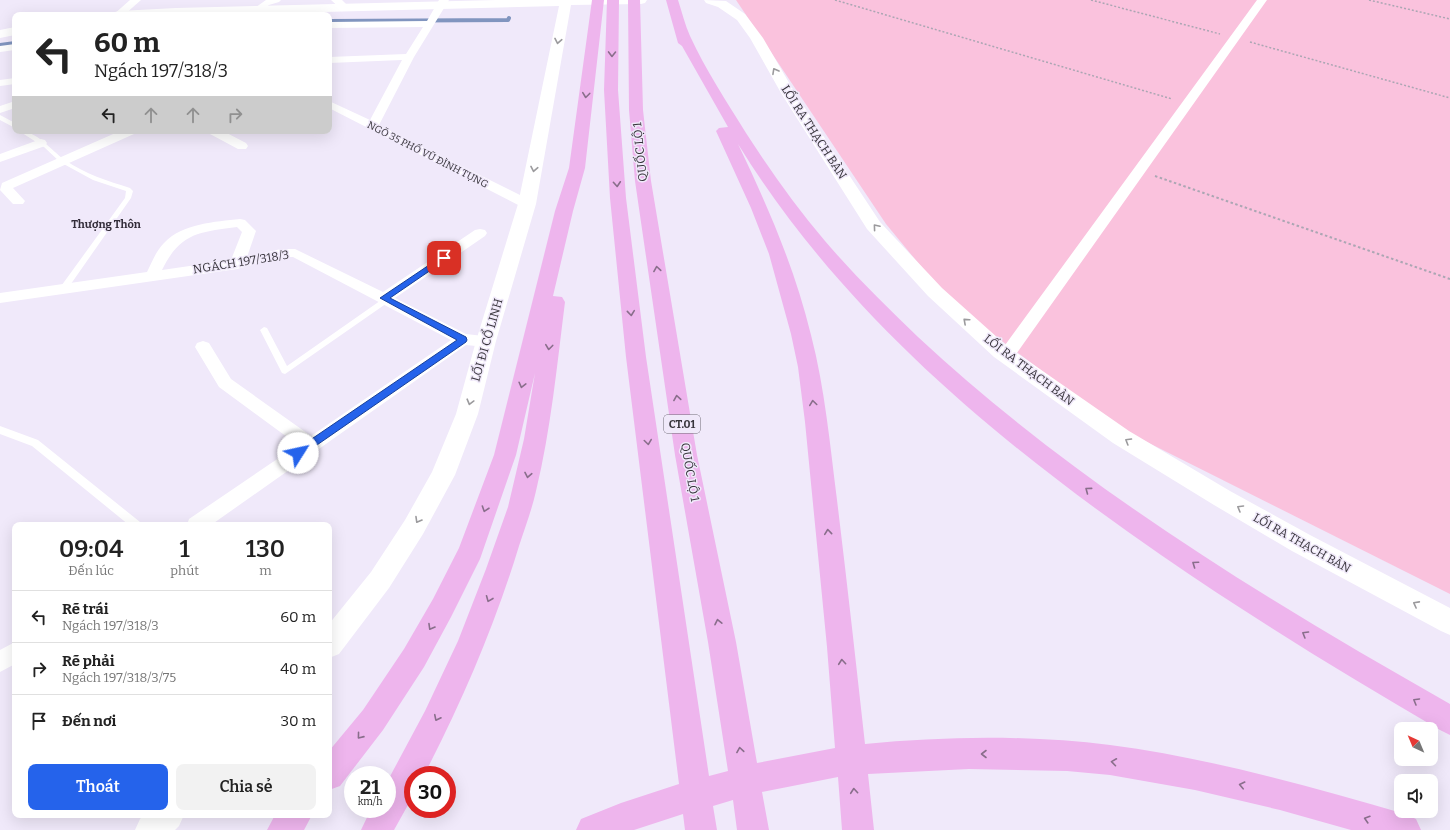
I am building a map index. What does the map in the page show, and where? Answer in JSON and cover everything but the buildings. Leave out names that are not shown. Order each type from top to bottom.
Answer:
[{"type":"highway","points":[[332,770],[373,720],[414,658],[442,608],[471,551],[504,455],[564,211],[577,168],[618,7]]},
{"type":"highway","name":"QUỐC LỘ 1","points":[[618,7],[611,90],[618,198],[636,357],[701,830]]},
{"type":"highway","name":"QUỐC LỘ 1","points":[[618,7],[636,110],[643,181],[686,455],[722,642],[753,830]]},
{"type":"highway","points":[[675,14],[718,101],[794,214],[827,255],[883,315],[958,386],[1036,451],[1084,487],[1218,580],[1322,645],[1450,720]]},
{"type":"highway","points":[[675,14],[704,91],[750,188],[778,254],[801,334],[808,367],[817,430],[841,647],[858,830]]},
{"type":"highway","points":[[377,830],[416,761],[449,695],[498,576],[526,484],[541,408],[564,211]]},
{"type":"highway","points":[[592,830],[627,816],[695,795],[750,780],[799,769],[888,757],[979,754],[1067,756],[1143,766],[1205,777],[1271,791],[1405,830]]},
{"type":"highway","points":[[283,830],[293,818]]},
{"type":"main road","name":"LỐI RA THẠCH BÀN","points":[[712,0],[732,10],[741,17],[756,38],[788,93],[873,225],[935,292],[1006,356],[1121,437],[1216,494],[1301,543],[1450,622]]},
{"type":"main road","points":[[176,12],[257,10],[340,4],[442,5],[565,1],[618,7]]},
{"type":"main road","name":"LỐI ĐI CỔ LINH","points":[[332,640],[380,580],[414,527],[444,475],[467,414],[475,340],[526,204],[565,1]]},
{"type":"main road","points":[[0,34],[12,32]]},
{"type":"main road","points":[[151,830],[165,818]]},
{"type":"street","points":[[122,12],[136,0]]},
{"type":"street","points":[[257,10],[266,3],[276,0]]},
{"type":"street","points":[[1006,356],[1262,0]]},
{"type":"street","points":[[374,126],[409,57],[442,5]]},
{"type":"street","points":[[332,25],[430,24]]},
{"type":"street","points":[[0,49],[12,47]]},
{"type":"street","points":[[332,60],[409,57]]},
{"type":"street","points":[[0,83],[12,81]]},
{"type":"street","points":[[0,110],[12,105]]},
{"type":"street","name":"NGÕ 35 PHỐ VŨ ĐÌNH TỤNG","points":[[332,105],[526,204]]},
{"type":"street","points":[[18,201],[6,188],[7,186],[123,134]]},
{"type":"street","points":[[220,134],[242,146]]},
{"type":"street","points":[[0,158],[41,143]]},
{"type":"street","points":[[152,276],[169,246],[186,234],[205,227],[240,223],[249,231],[237,264]]},
{"type":"street","points":[[385,299],[480,233]]},
{"type":"street","name":"NGÁCH 197/318/3","points":[[0,298],[237,264],[281,253],[295,253],[385,299],[475,340]]},
{"type":"street","points":[[200,522],[310,444],[475,340]]},
{"type":"street","points":[[203,347],[225,383],[310,444]]},
{"type":"street","points":[[0,662],[12,654]]},
{"type":"lane","points":[[0,117],[12,124]]},
{"type":"lane","points":[[27,134],[41,143],[62,161],[95,179],[128,189],[130,191],[128,198],[63,289]]},
{"type":"lane","points":[[264,330],[285,371],[385,299]]},
{"type":"lane","points":[[0,430],[35,443],[132,522]]},
{"type":"path","points":[[835,0],[1188,103]]},
{"type":"path","points":[[1091,0],[1235,38],[1450,98]]},
{"type":"path","points":[[1369,0],[1450,19]]},
{"type":"path","points":[[1139,170],[1450,279]]},
{"type":"shaded area","points":[[736,0],[1450,0],[1450,594],[1119,428],[952,304],[886,224]]},
{"type":"waterway","points":[[332,21],[508,20],[509,18]]},
{"type":"waterway","points":[[0,45],[12,43]]},
{"type":"district","name":"Thượng Thôn","points":[[106,224]]},
{"type":"route","points":[[298,453],[463,340],[384,298],[444,258]]}]
